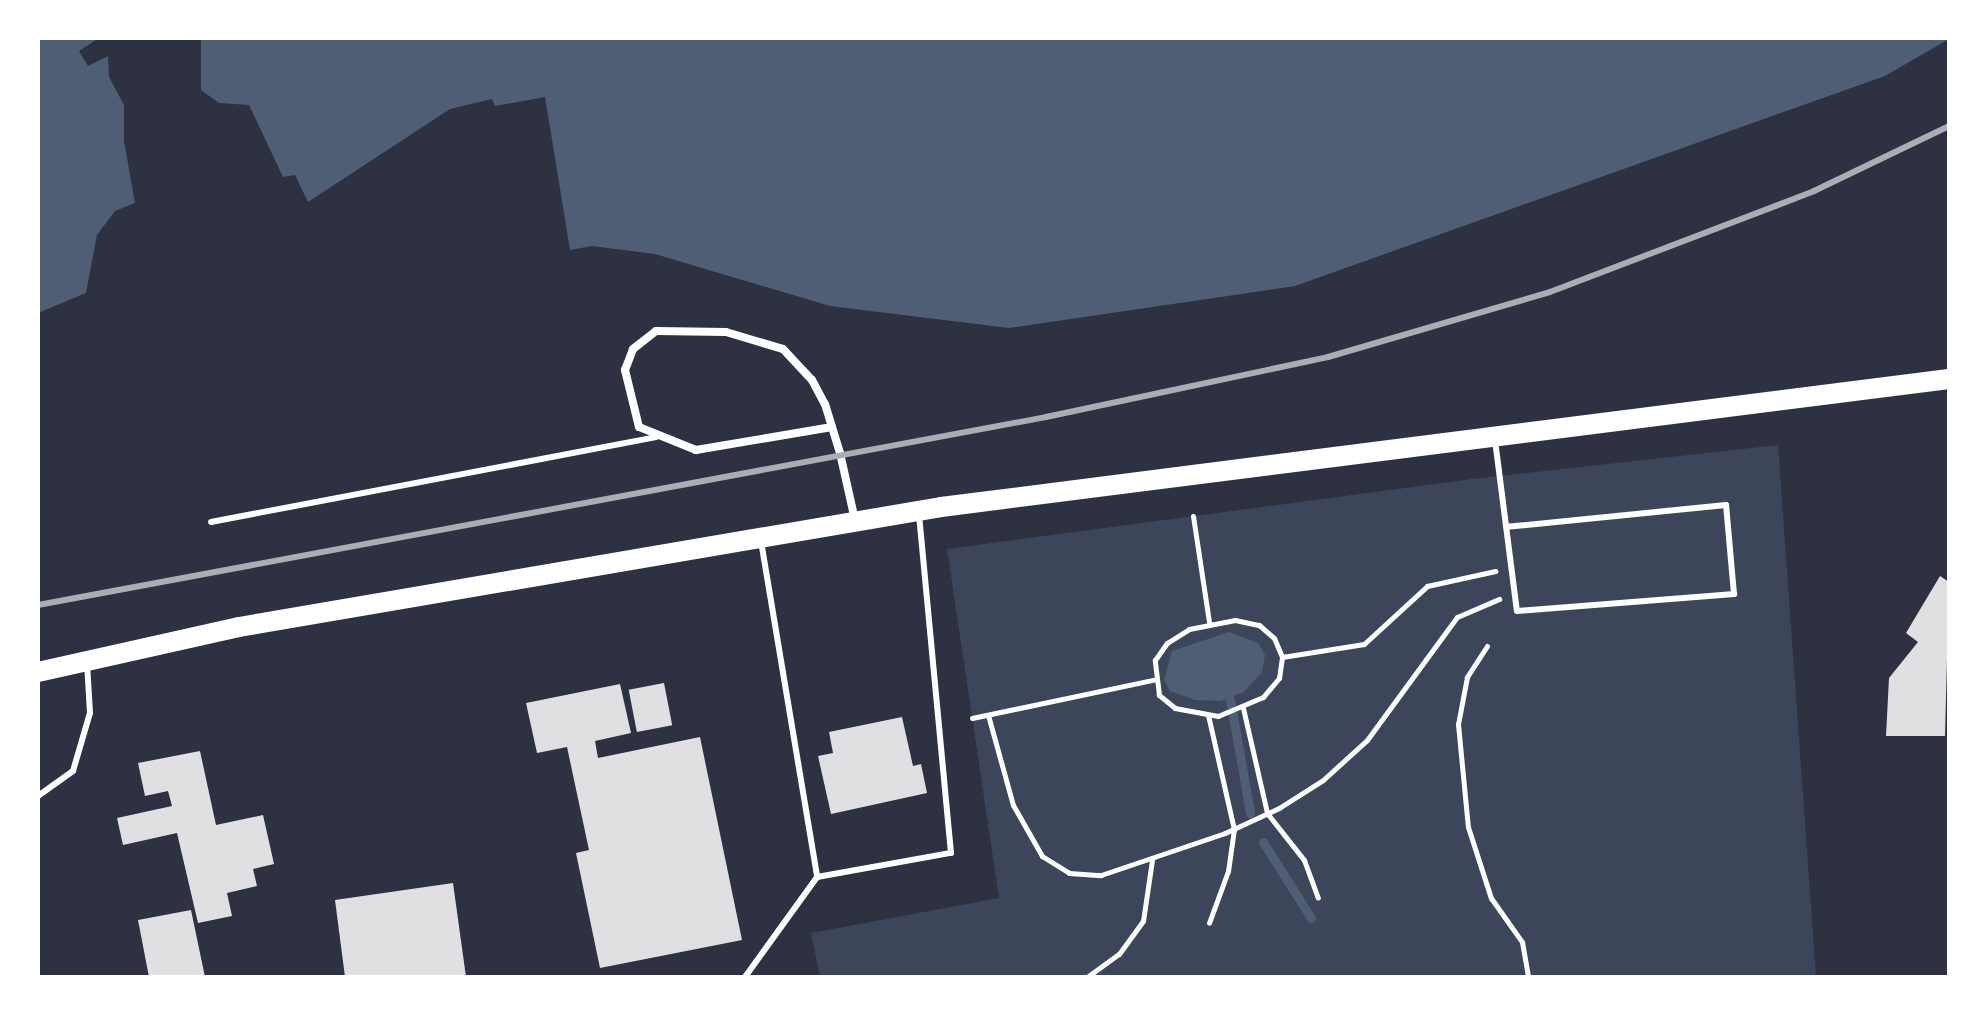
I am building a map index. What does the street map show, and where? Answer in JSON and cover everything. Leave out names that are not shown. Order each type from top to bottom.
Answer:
[{"type":"main road","points":[[38,672],[239,627],[760,539],[855,520],[1949,379]]},
{"type":"street","points":[[832,427],[696,450],[656,437],[639,427],[625,370],[633,349],[656,331],[726,332],[783,349],[812,380],[832,427],[855,520]]},
{"type":"lane","points":[[1494,436],[1517,611],[1734,594],[1726,505],[1507,527]]},
{"type":"lane","points":[[211,522],[656,437]]},
{"type":"lane","points":[[745,977],[817,877],[951,853],[919,511]]},
{"type":"lane","points":[[760,539],[817,877]]},
{"type":"lane","points":[[38,796],[73,771],[90,713],[87,660]]},
{"type":"path","points":[[1193,516],[1209,622]]},
{"type":"path","points":[[1282,657],[1364,644],[1427,586],[1512,568]]},
{"type":"path","points":[[988,715],[1013,805],[1042,856],[1069,873],[1101,875],[1152,860],[1234,829],[1323,780],[1367,740],[1457,617],[1515,592]]},
{"type":"path","points":[[1235,620],[1259,625],[1274,638],[1282,657],[1279,678],[1263,697],[1218,716],[1175,708],[1159,695],[1153,680],[1155,660],[1167,643],[1209,622],[1235,620]]},
{"type":"path","points":[[1487,646],[1467,677],[1458,724],[1468,827],[1491,898],[1522,942],[1528,977]]},
{"type":"path","points":[[972,718],[1153,680]]},
{"type":"path","points":[[1241,708],[1267,813],[1304,860],[1318,898]]},
{"type":"path","points":[[1208,715],[1234,829],[1228,871],[1209,923]]},
{"type":"path","points":[[1087,977],[1119,954],[1143,921],[1152,860]]},
{"type":"shaded area","points":[[38,38],[99,38],[79,51],[88,66],[108,56],[109,77],[124,105],[124,141],[135,203],[115,211],[97,235],[86,293],[38,313]]},
{"type":"shaded area","points":[[201,38],[1949,39],[1885,76],[1295,286],[1009,328],[830,306],[655,254],[592,246],[570,250],[545,97],[495,106],[492,99],[450,109],[308,202],[295,175],[283,177],[249,105],[219,103],[201,90]]},
{"type":"shaded area","points":[[1778,445],[1816,977],[820,977],[811,933],[999,898],[947,549],[1472,479]]},
{"type":"shaded area","points":[[1229,632],[1258,643],[1265,655],[1262,672],[1244,692],[1221,701],[1195,700],[1170,691],[1164,680],[1172,651]]},
{"type":"building","points":[[1940,576],[1949,582],[1945,736],[1886,736],[1889,678],[1918,642],[1906,633]]},
{"type":"building","points":[[664,683],[672,725],[637,732],[629,690]]},
{"type":"building","points":[[620,684],[631,733],[595,741],[598,758],[700,737],[742,940],[600,968],[576,853],[589,850],[567,747],[537,753],[526,703]]},
{"type":"building","points":[[902,717],[913,766],[921,764],[927,793],[831,814],[818,756],[833,753],[829,732]]},
{"type":"building","points":[[200,751],[216,825],[263,815],[274,864],[253,869],[257,886],[227,893],[232,916],[198,923],[177,833],[123,845],[117,818],[172,806],[168,791],[145,796],[138,763]]},
{"type":"building","points":[[453,883],[466,977],[345,977],[335,900]]},
{"type":"building","points":[[191,910],[205,977],[149,977],[138,920]]},
{"type":"waterway","points":[[1230,699],[1250,813]]},
{"type":"waterway","points":[[1263,842],[1311,918]]},
{"type":"railway","points":[[38,605],[1046,417],[1328,357],[1550,292],[1814,191],[1949,126]]}]
